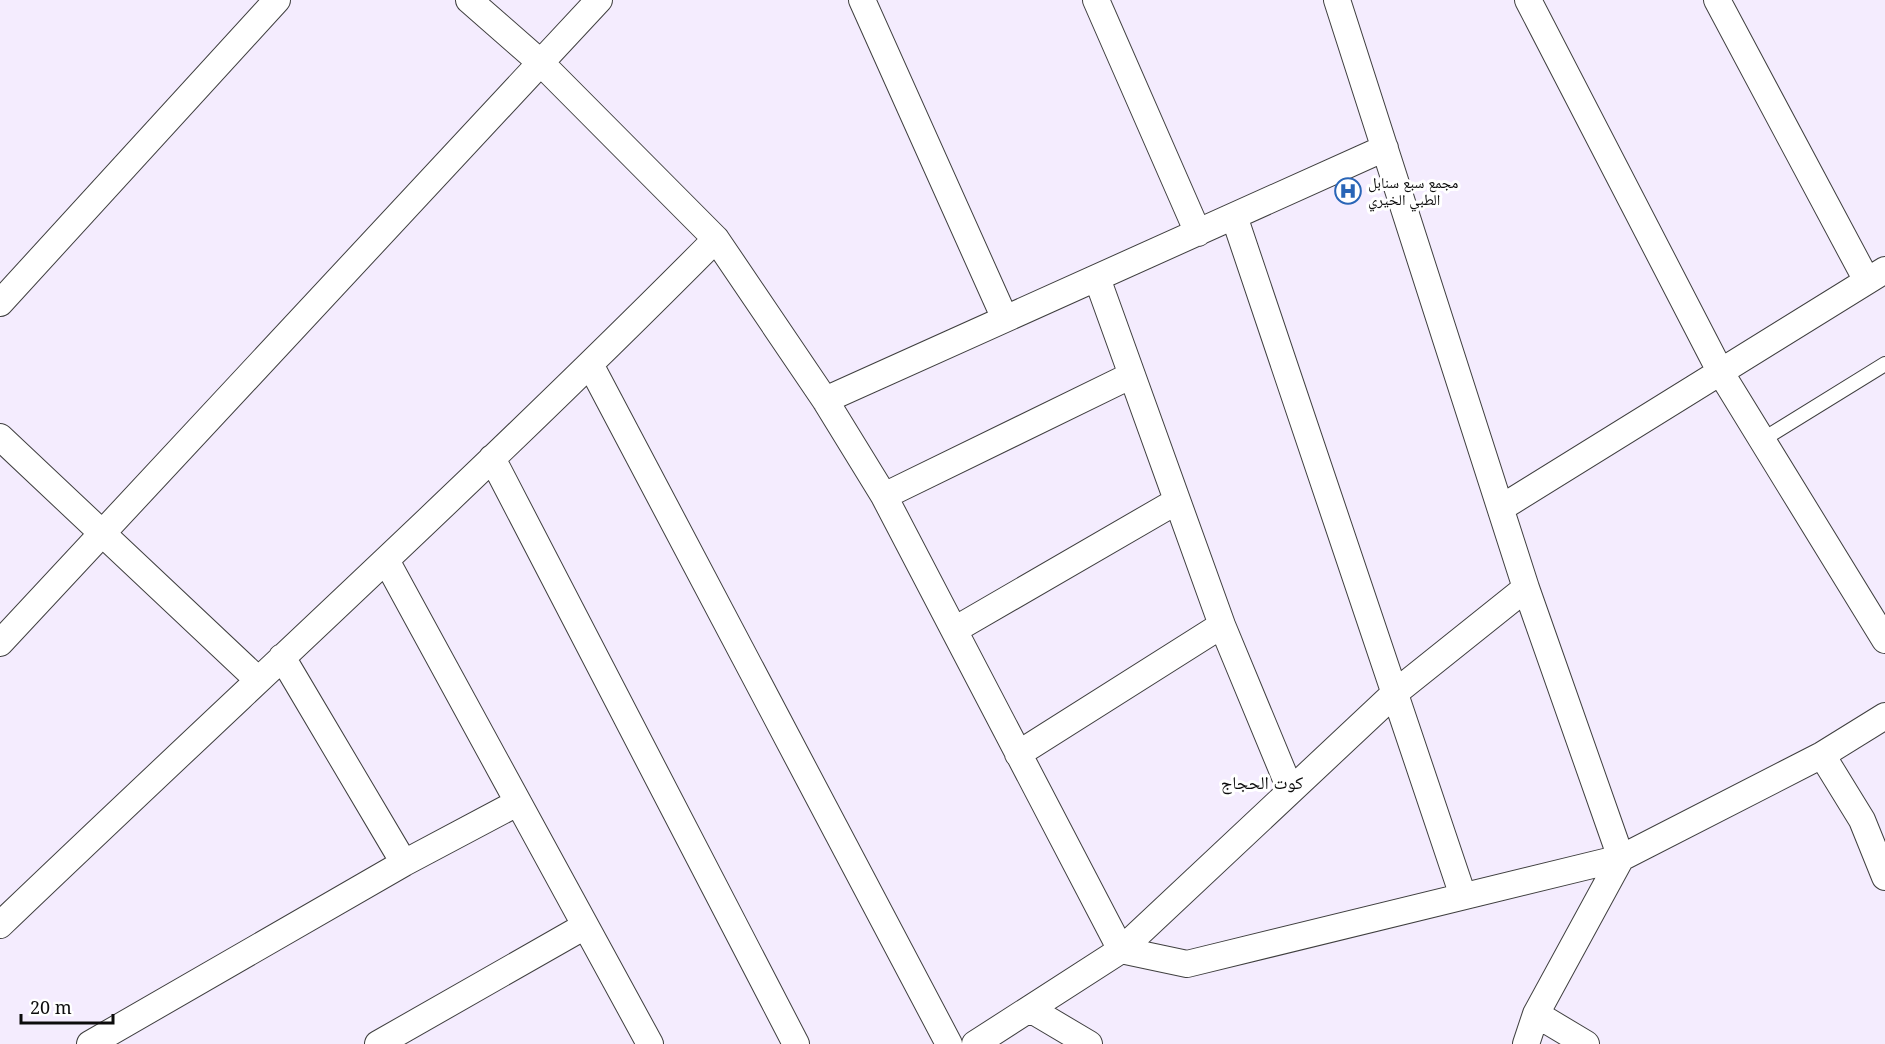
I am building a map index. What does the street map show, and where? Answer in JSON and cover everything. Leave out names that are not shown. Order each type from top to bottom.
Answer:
[{"type":"street","points":[[0,303],[277,0]]},
{"type":"street","points":[[469,0],[541,63],[716,239],[825,400],[884,496],[956,629],[1018,754],[1121,950]]},
{"type":"street","points":[[0,643],[599,0]]},
{"type":"street","points":[[862,0],[1005,319]]},
{"type":"street","points":[[1096,0],[1198,232]]},
{"type":"street","points":[[1337,0],[1526,588],[1621,858],[1536,1014],[1526,1044]]},
{"type":"street","points":[[1528,0],[1720,373],[1885,640]]},
{"type":"street","points":[[1501,508],[1876,276],[1717,0]]},
{"type":"street","points":[[825,400],[1385,148]]},
{"type":"street","points":[[1234,216],[1396,692],[1463,897]]},
{"type":"street","points":[[0,925],[257,679],[387,562],[492,458],[591,366],[716,239]]},
{"type":"street","points":[[1097,278],[1222,625],[1290,789]]},
{"type":"street","points":[[591,366],[949,1044]]},
{"type":"street","points":[[884,496],[1132,375]]},
{"type":"street","points":[[0,437],[257,679]]},
{"type":"street","points":[[492,458],[796,1044]]},
{"type":"street","points":[[956,629],[1178,501]]},
{"type":"street","points":[[387,562],[650,1044]]},
{"type":"street","points":[[975,1044],[1121,950],[1396,692],[1526,588]]},
{"type":"street","points":[[1018,754],[1222,625]]},
{"type":"street","points":[[282,657],[404,863]]},
{"type":"street","points":[[1121,950],[1187,964],[1621,858],[1822,755],[1885,716]]},
{"type":"street","points":[[1822,755],[1873,824],[1885,877]]},
{"type":"street","points":[[90,1044],[404,863],[517,803]]},
{"type":"street","points":[[378,1044],[585,926]]},
{"type":"street","points":[[1030,1009],[1089,1044]]},
{"type":"street","points":[[1536,1014],[1586,1044]]},
{"type":"lane","points":[[1762,440],[1885,363]]},
{"type":"place","name":"مجمع سبع سنابل الطبي الخيري","points":[[1348,191]]},
{"type":"district","name":"كوت الحجاج","points":[[1262,782]]}]
